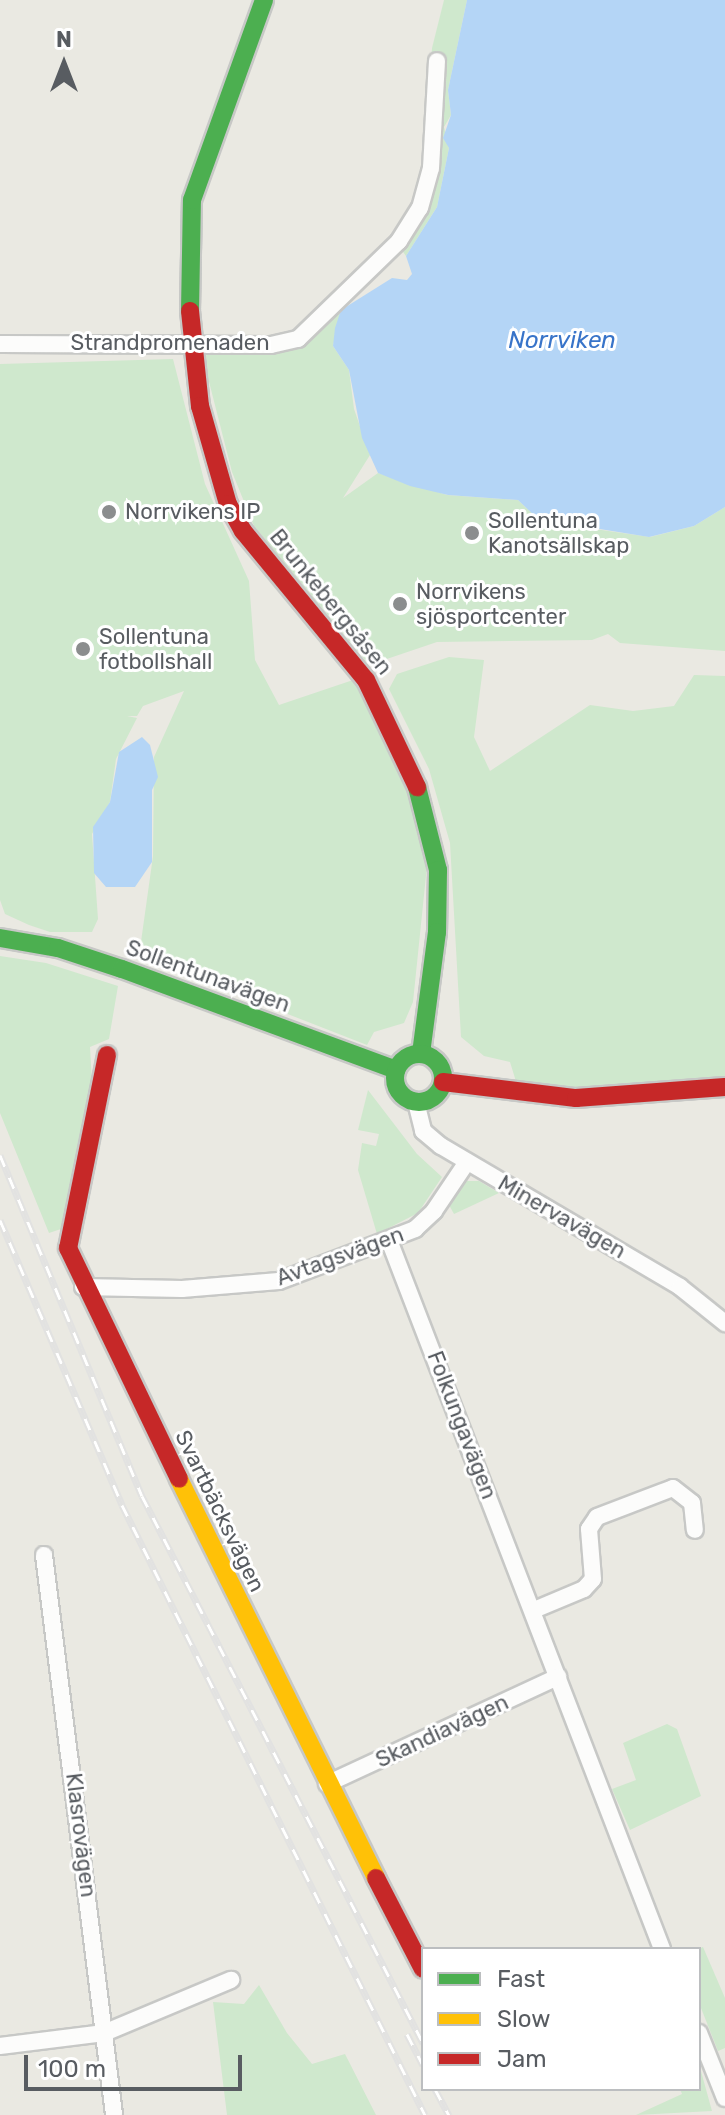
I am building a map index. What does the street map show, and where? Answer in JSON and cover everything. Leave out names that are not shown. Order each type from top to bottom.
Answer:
[{"type":"street","name":"Brunkebergsåsen","points":[[264,0],[192,200],[189,341],[204,421],[228,504],[243,531],[366,680],[413,771],[438,870],[437,932],[421,1053]]},
{"type":"street","name":"Strandpromenaden","points":[[0,344],[189,341],[271,345],[298,339],[399,241],[420,208],[431,168],[437,61]]},
{"type":"street","name":"Sollentunavägen","points":[[0,938],[58,948],[122,969],[396,1070]]},
{"type":"street","points":[[421,1053],[441,1066],[443,1082],[437,1095],[416,1102],[399,1091],[396,1070],[406,1057],[421,1053]]},
{"type":"street","name":"Svartbäcksvägen","points":[[107,1055],[68,1230],[68,1248],[83,1287],[327,1784],[421,1965]]},
{"type":"street","points":[[443,1082],[501,1093],[576,1098],[725,1087]]},
{"type":"street","name":"Minervavägen","points":[[416,1102],[423,1131],[467,1162],[680,1287],[725,1323]]},
{"type":"street","name":"Avtagsvägen","points":[[83,1287],[182,1289],[279,1281],[415,1229],[434,1211],[467,1162]]},
{"type":"street","name":"Folkungavägen","points":[[389,1240],[661,1947]]},
{"type":"street","points":[[534,1610],[584,1589],[593,1579],[589,1529],[597,1517],[673,1488],[692,1503],[695,1530]]},
{"type":"street","name":"Klasrovägen","points":[[44,1555],[114,2115]]},
{"type":"street","name":"Skandiavägen","points":[[327,1784],[558,1677]]},
{"type":"street","points":[[0,2046],[104,2033],[231,1980]]},
{"type":"street","points":[[701,2038],[725,2098]]},
{"type":"green space","points":[[444,0],[467,0],[448,90],[451,115],[444,127],[449,148],[437,207],[406,256],[394,239],[416,205],[424,170],[432,48]]},
{"type":"green space","points":[[341,310],[333,346],[349,370],[354,409],[370,455],[343,498],[378,473],[447,495],[518,500],[538,519],[553,523],[650,537],[694,526],[725,507],[725,651],[620,643],[608,634],[592,640],[437,642],[369,665],[254,526],[232,472],[204,362],[208,350],[271,350]]},
{"type":"green space","points":[[173,359],[205,484],[249,581],[255,660],[279,705],[356,679],[385,723],[412,794],[427,866],[413,1002],[404,1023],[374,1032],[367,1045],[139,956],[153,856],[154,757],[184,691],[143,706],[137,716],[127,716],[137,718],[116,759],[110,802],[92,834],[98,919],[92,932],[50,932],[29,925],[5,914],[0,900],[0,364]]},
{"type":"green space","points":[[449,657],[484,660],[474,737],[490,771],[590,705],[633,711],[674,706],[694,675],[725,676],[725,1080],[646,1087],[518,1088],[510,1062],[484,1056],[461,1037],[450,843],[429,769],[389,689],[397,674]]},
{"type":"green space","points":[[0,956],[46,963],[118,986],[109,1039],[90,1047],[92,1083],[61,1229],[49,1233],[0,1113]]},
{"type":"green space","points":[[368,1090],[417,1154],[442,1177],[418,1213],[377,1234],[358,1170],[362,1143],[376,1146],[379,1134],[358,1130]]},
{"type":"green space","points":[[467,1181],[479,1181],[499,1193],[454,1214],[449,1205]]},
{"type":"green space","points":[[667,1724],[677,1729],[701,1796],[630,1830],[612,1789],[636,1780],[623,1743]]},
{"type":"green space","points":[[701,1948],[725,1998],[725,2048],[718,2051],[701,2008]]},
{"type":"green space","points":[[259,1985],[287,2033],[312,2064],[345,2054],[376,2115],[227,2115],[213,2002],[244,2004]]},
{"type":"green space","points":[[701,2071],[712,2111],[636,2115],[682,2094],[681,2091],[701,2091]]},
{"type":"water","name":"Norrviken","points":[[467,0],[725,0],[725,507],[694,526],[649,537],[538,519],[518,500],[448,495],[410,486],[378,473],[362,438],[349,370],[333,346],[335,328],[341,310],[392,278],[407,280],[412,274],[406,256],[437,207],[449,148],[443,138],[451,115],[448,90]]},
{"type":"water","points":[[142,737],[150,745],[158,777],[152,790],[152,862],[135,887],[106,887],[94,873],[93,827],[110,802],[119,752]]},
{"type":"railway","points":[[0,1155],[142,1496],[421,2039]]},
{"type":"railway","points":[[0,1220],[122,1505],[425,2115]]},
{"type":"railway","points":[[407,2034],[421,2061]]},
{"type":"railway","points":[[436,2091],[449,2115]]},
{"type":"traffic: fast","points":[[190,311],[192,200],[264,0]]},
{"type":"traffic: fast","points":[[417,787],[438,870],[437,932],[421,1053]]},
{"type":"traffic: fast","points":[[0,938],[58,948],[122,969],[396,1070]]},
{"type":"traffic: fast","points":[[419,1054],[436,1061],[443,1078],[436,1095],[419,1102],[402,1095],[395,1078],[402,1061],[419,1054]]},
{"type":"traffic: slow","points":[[179,1479],[376,1878]]},
{"type":"traffic: jam","points":[[190,311],[200,406],[228,504],[243,531],[366,680],[417,787]]},
{"type":"traffic: jam","points":[[107,1055],[68,1248],[179,1479]]},
{"type":"traffic: jam","points":[[443,1082],[576,1098],[725,1087]]},
{"type":"traffic: jam","points":[[376,1878],[421,1965]]},
{"type":"place","name":"Norrvikens IP","points":[[109,512]]},
{"type":"place","name":"Sollentuna Kanotsällskap","points":[[472,533]]},
{"type":"place","name":"Norrvikens sjösportcenter","points":[[400,604]]},
{"type":"place","name":"Sollentuna fotbollshall","points":[[83,649]]}]
